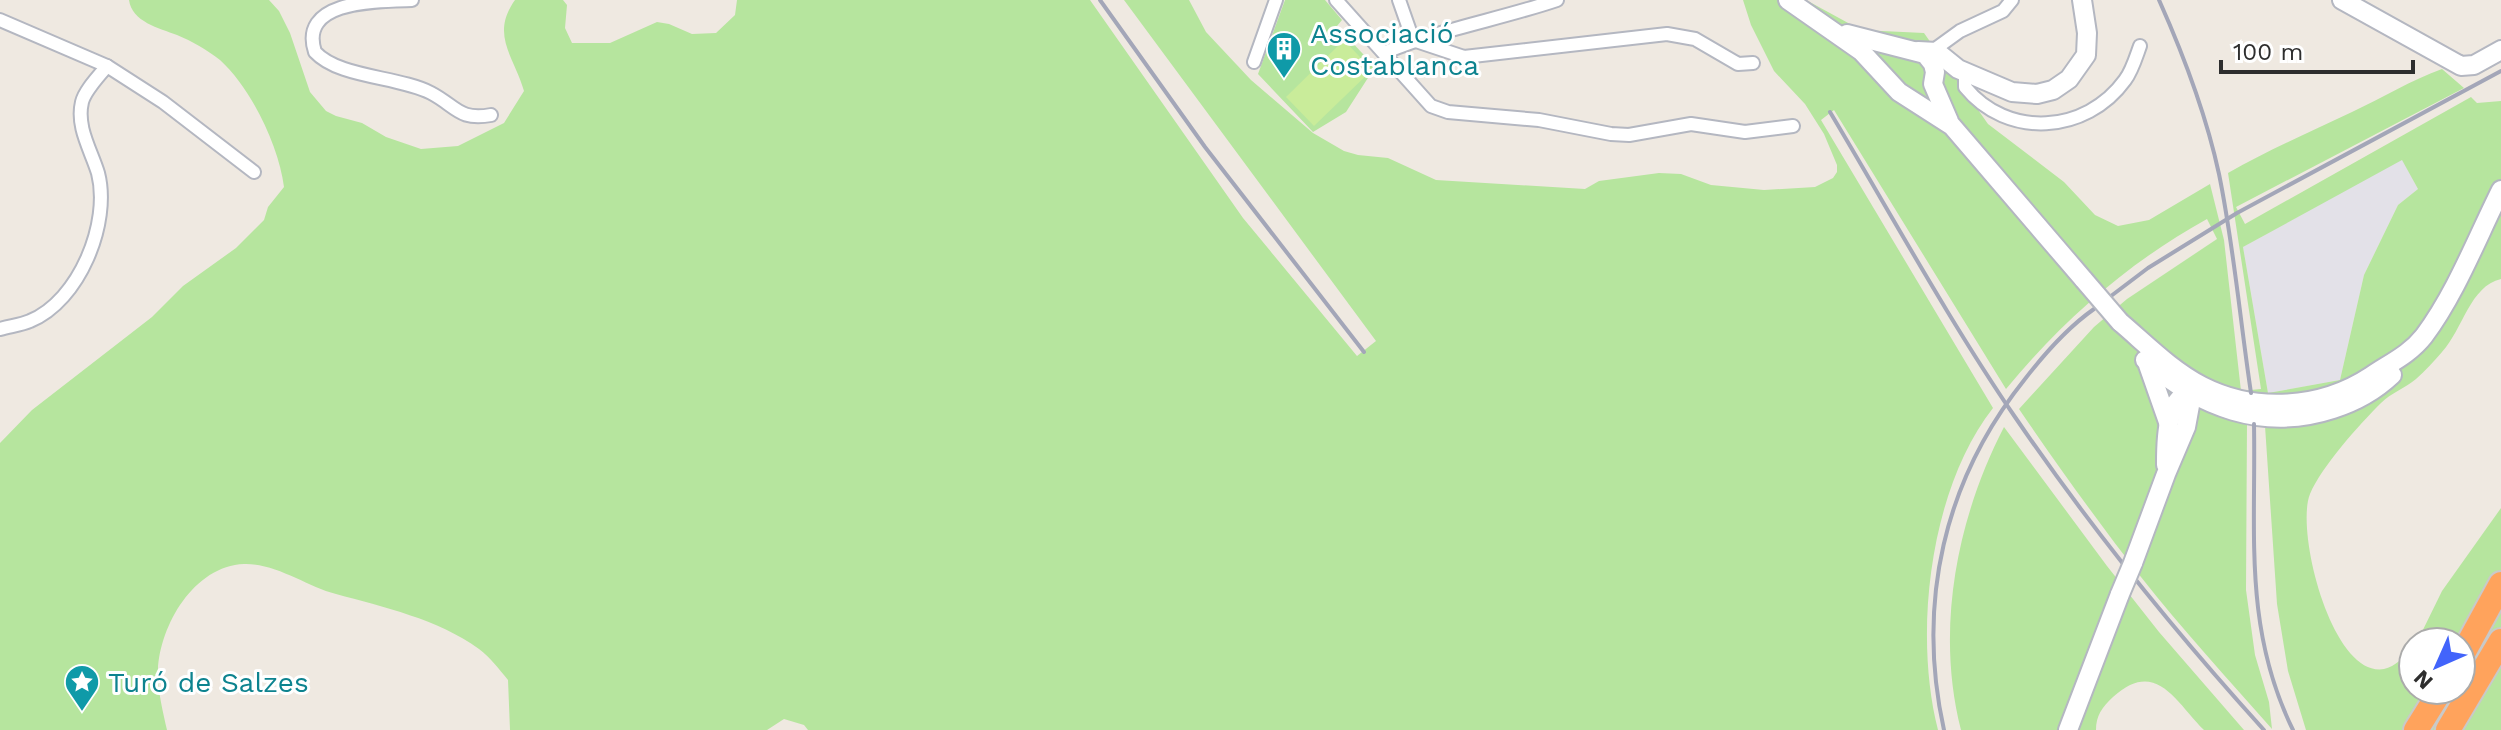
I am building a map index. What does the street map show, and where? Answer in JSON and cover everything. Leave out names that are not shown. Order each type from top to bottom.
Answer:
[{"type":"highway","points":[[2477,628],[2501,584]]},
{"type":"highway","points":[[2448,730],[2501,641]]},
{"type":"highway","points":[[2416,730],[2431,706]]},
{"type":"main road","points":[[1788,0],[1861,51],[1899,92],[1952,126]]},
{"type":"main road","points":[[1833,30],[1919,51],[1937,52],[1962,70],[2012,92],[2037,94],[2061,86],[2079,68],[2086,55],[2087,33],[2082,0]]},
{"type":"main road","points":[[2342,0],[2461,66],[2474,65],[2501,50]]},
{"type":"main road","points":[[1890,80],[1891,63],[1900,54],[1919,51],[1925,54],[1933,64],[1941,109],[1952,126],[2120,322],[2145,360],[2177,425]]},
{"type":"main road","points":[[1908,96],[1920,95],[1934,81],[1962,70]]},
{"type":"main road","points":[[2145,360],[2188,393],[2218,407],[2247,415],[2278,419],[2319,414],[2364,396],[2390,378],[2424,336],[2501,190]]},
{"type":"main road","points":[[2120,322],[2167,363],[2202,386],[2232,398],[2294,403]]},
{"type":"main road","points":[[2068,730],[2166,474],[2177,425],[2177,404],[2188,393],[2203,394],[2247,408],[2271,410],[2351,388],[2407,355]]},
{"type":"main road","points":[[2167,363],[2188,393]]},
{"type":"main road","points":[[2177,425],[2218,407]]},
{"type":"street","points":[[412,0],[349,4],[327,11],[319,17],[312,30],[315,52],[331,64],[412,84],[433,94],[460,114],[478,117],[491,115]]},
{"type":"street","points":[[1254,62],[1276,0]]},
{"type":"street","points":[[1336,0],[1431,106],[1448,112],[1539,120],[1629,135],[1691,124],[1745,132],[1793,126]]},
{"type":"street","points":[[1399,0],[1413,40]]},
{"type":"street","points":[[1384,53],[1413,40],[1451,32],[1557,0]]},
{"type":"street","points":[[1919,51],[2003,11],[2012,0]]},
{"type":"street","points":[[0,20],[107,66],[163,102],[254,172]]},
{"type":"street","points":[[1413,40],[1464,57],[1667,34],[1695,39],[1738,64],[1753,63]]},
{"type":"street","points":[[1962,70],[1965,87],[1972,96],[2020,123],[2047,124],[2074,120],[2092,111],[2125,80],[2140,46]]},
{"type":"street","points":[[0,329],[32,320],[68,293],[90,252],[101,210],[99,176],[80,124],[81,112],[83,99],[107,66]]},
{"type":"shaded area","points":[[2402,159],[2418,189],[2398,205],[2364,275],[2340,380],[2268,393],[2243,247]]},
{"type":"green space","points":[[129,0],[269,0],[279,11],[290,33],[310,92],[326,111],[421,149],[458,146],[504,123],[524,91],[504,35],[504,24],[515,0],[563,0],[567,5],[565,28],[572,43],[610,43],[657,22],[692,34],[716,33],[735,15],[737,0],[1090,0],[1243,218],[1357,356],[1376,341],[1124,0],[1189,0],[1206,32],[1251,80],[1313,133],[1344,151],[1388,158],[1436,180],[1585,189],[1599,181],[1659,173],[1681,174],[1711,185],[1764,190],[1815,187],[1833,178],[1837,172],[1824,134],[1805,104],[1774,71],[1751,25],[1743,0],[1806,0],[1861,30],[1924,33],[1988,124],[2064,182],[2095,215],[2118,226],[2149,220],[2210,184],[2224,240],[2241,391],[2261,389],[2228,173],[2442,69],[2464,88],[2236,207],[2245,224],[2471,97],[2477,103],[2501,101],[2501,279],[2490,283],[2474,299],[2449,343],[2429,366],[2381,403],[2342,446],[2310,494],[2307,513],[2313,568],[2322,599],[2348,651],[2365,666],[2384,669],[2397,663],[2397,706],[2477,706],[2477,626],[2425,626],[2442,591],[2501,508],[2501,730],[2306,730],[2288,671],[2277,604],[2265,426],[2247,423],[2246,590],[2255,655],[2269,702],[2272,729],[2141,577],[2019,409],[2094,327],[2127,299],[2217,239],[2207,219],[2151,254],[2098,295],[2050,340],[2006,389],[1834,110],[1821,120],[1993,408],[1954,478],[1932,563],[1927,650],[1938,730],[808,730],[804,725],[784,719],[767,730],[510,730],[508,680],[487,656],[463,639],[410,615],[325,590],[268,567],[244,564],[226,567],[210,575],[195,587],[173,617],[165,635],[158,670],[167,730],[0,730],[0,443],[32,410],[152,317],[183,286],[236,248],[264,220],[268,207],[284,187],[270,136],[253,102],[231,72],[205,49],[147,23],[135,14]],"holes":[[[2402,160],[2418,189],[2398,205],[2364,275],[2340,380],[2268,393],[2243,247]]]},
{"type":"green space","points":[[1285,0],[1325,0],[1342,20],[1337,26],[1375,67],[1346,112],[1313,132],[1258,74]]},
{"type":"green space","points":[[1344,40],[1372,70],[1314,126],[1286,97]]},
{"type":"green space","points":[[2004,427],[2159,632],[2244,730],[2204,730],[2164,688],[2141,682],[2128,686],[2109,701],[2098,716],[2096,730],[1961,730],[1953,692],[1950,653],[1955,575],[1974,499]]},
{"type":"railway","points":[[1100,0],[1205,147],[1364,352]]},
{"type":"railway","points":[[2159,0],[2194,86],[2219,174],[2251,393]]},
{"type":"railway","points":[[2111,296],[2148,268],[2237,213],[2501,71]]},
{"type":"railway","points":[[1830,112],[1966,342],[2043,457],[2134,578],[2264,730]]},
{"type":"railway","points":[[1944,730],[1936,683],[1933,636],[1936,590],[1956,501],[1974,459],[1997,418],[2025,379],[2049,350],[2094,309]]},
{"type":"railway","points":[[2254,424],[2254,542],[2259,617],[2277,692],[2293,730]]},
{"type":"place","name":"Associació Costablanca","points":[[1284,80]]},
{"type":"place","name":"Turó de Salzes","points":[[82,713]]}]
